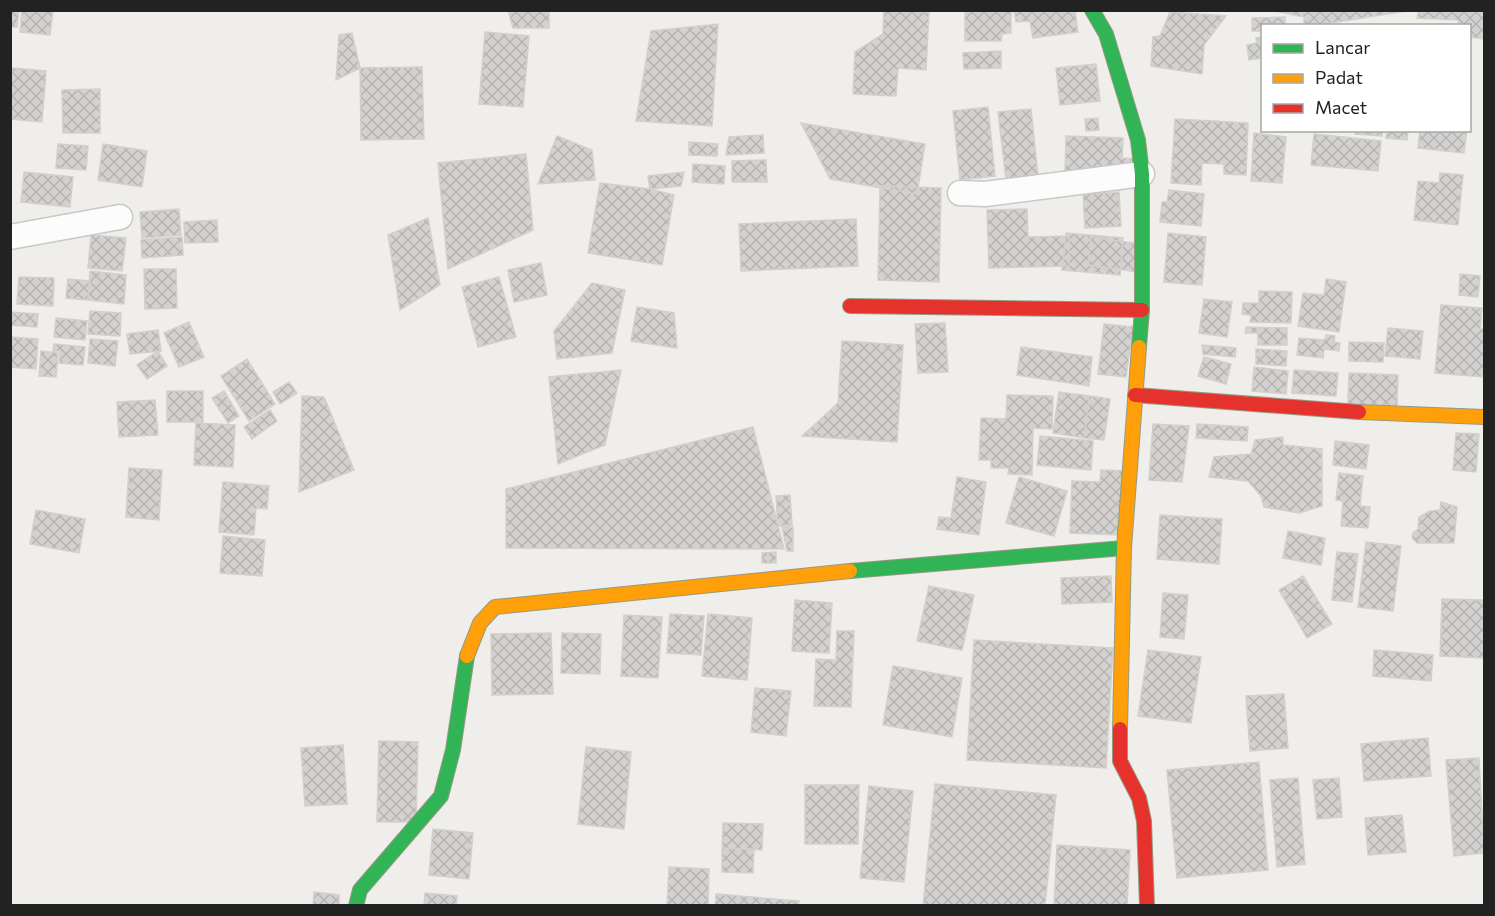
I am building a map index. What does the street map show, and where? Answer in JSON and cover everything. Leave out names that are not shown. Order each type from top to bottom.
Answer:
[{"type":"street","points":[[1092,10],[1109,45],[1137,140],[1142,174],[1142,310],[1124,548],[1119,752],[1120,770],[1139,797],[1143,817],[1147,906]]},
{"type":"street","points":[[960,193],[985,194],[1142,174]]},
{"type":"street","points":[[10,237],[120,217]]},
{"type":"street","points":[[850,306],[1142,310]]},
{"type":"street","points":[[1135,394],[1323,411],[1485,417]]},
{"type":"street","points":[[356,906],[360,890],[440,799],[448,780],[464,670],[473,635],[485,614],[495,607],[809,574],[1124,548]]},
{"type":"building","points":[[10,10],[19,10],[17,27],[10,27]]},
{"type":"building","points":[[22,10],[53,10],[50,35],[20,32]]},
{"type":"building","points":[[508,10],[549,10],[549,28],[513,28]]},
{"type":"building","points":[[884,10],[929,12],[926,70],[898,68],[896,96],[853,94],[855,52],[883,34]]},
{"type":"building","points":[[965,10],[1011,11],[1011,33],[1002,34],[1001,41],[965,41]]},
{"type":"building","points":[[1014,10],[1075,10],[1078,32],[1033,38],[1030,21],[1016,22]]},
{"type":"building","points":[[1270,10],[1413,10],[1325,24],[1304,24],[1304,17]]},
{"type":"building","points":[[1419,10],[1484,10],[1484,39],[1471,37],[1471,24],[1459,24],[1458,20],[1417,18]]},
{"type":"building","points":[[1170,12],[1226,16],[1204,45],[1202,74],[1151,66],[1153,37],[1160,36]]},
{"type":"building","points":[[1285,17],[1285,24],[1261,24],[1261,31],[1252,31],[1252,18]]},
{"type":"building","points":[[718,24],[712,126],[636,121],[651,31]]},
{"type":"building","points":[[485,32],[529,36],[523,107],[479,104]]},
{"type":"building","points":[[352,33],[360,68],[336,80],[339,35]]},
{"type":"building","points":[[1261,37],[1261,58],[1249,60],[1247,45],[1257,43],[1256,38]]},
{"type":"building","points":[[1001,51],[1001,68],[964,69],[963,53]]},
{"type":"building","points":[[1096,64],[1100,101],[1060,105],[1056,68]]},
{"type":"building","points":[[422,67],[424,139],[361,140],[360,68]]},
{"type":"building","points":[[12,68],[46,71],[42,122],[10,119]]},
{"type":"building","points":[[100,89],[100,133],[63,133],[62,90]]},
{"type":"building","points":[[988,107],[995,176],[960,180],[953,111]]},
{"type":"building","points":[[1031,109],[1038,176],[1006,180],[998,112]]},
{"type":"building","points":[[1098,118],[1099,130],[1086,131],[1085,119]]},
{"type":"building","points":[[1175,119],[1248,123],[1246,175],[1224,174],[1224,164],[1202,163],[1201,185],[1171,183]]},
{"type":"building","points":[[801,123],[925,144],[917,194],[830,179]]},
{"type":"building","points":[[1356,132],[1383,132],[1382,136],[1355,134]]},
{"type":"building","points":[[1387,132],[1408,132],[1407,140],[1386,138]]},
{"type":"building","points":[[1420,132],[1467,132],[1464,153],[1418,148]]},
{"type":"building","points":[[1254,133],[1286,137],[1282,183],[1251,181]]},
{"type":"building","points":[[1314,134],[1381,141],[1378,171],[1311,165]]},
{"type":"building","points":[[763,135],[764,153],[726,155],[729,137]]},
{"type":"building","points":[[557,136],[592,150],[595,180],[538,184]]},
{"type":"building","points":[[1066,136],[1123,138],[1122,158],[1140,159],[1140,174],[1065,173]]},
{"type":"building","points":[[689,142],[718,144],[717,156],[689,155]]},
{"type":"building","points":[[58,144],[88,146],[86,170],[56,168]]},
{"type":"building","points":[[103,144],[147,151],[142,187],[98,180]]},
{"type":"building","points":[[526,154],[533,230],[448,269],[438,163]]},
{"type":"building","points":[[766,160],[767,182],[732,182],[732,161]]},
{"type":"building","points":[[693,164],[725,166],[724,184],[692,182]]},
{"type":"building","points":[[24,172],[73,177],[70,207],[21,202]]},
{"type":"building","points":[[684,172],[681,186],[650,189],[648,176]]},
{"type":"building","points":[[1440,173],[1463,175],[1458,225],[1414,220],[1418,181],[1439,183]]},
{"type":"building","points":[[600,183],[650,189],[674,195],[662,265],[588,253]]},
{"type":"building","points":[[880,186],[941,188],[939,282],[878,280]]},
{"type":"building","points":[[1169,190],[1204,194],[1201,226],[1160,222],[1162,202],[1167,202]]},
{"type":"building","points":[[1119,192],[1121,226],[1085,228],[1083,194]]},
{"type":"building","points":[[179,209],[181,235],[142,238],[140,212]]},
{"type":"building","points":[[1027,209],[1028,237],[1069,236],[1069,266],[989,268],[987,210]]},
{"type":"building","points":[[428,218],[440,285],[400,310],[388,235]]},
{"type":"building","points":[[856,219],[858,266],[741,271],[739,224]]},
{"type":"building","points":[[217,220],[218,242],[185,243],[184,222]]},
{"type":"building","points":[[1066,233],[1123,238],[1120,275],[1062,270]]},
{"type":"building","points":[[1168,233],[1206,237],[1202,285],[1164,282]]},
{"type":"building","points":[[91,235],[126,238],[122,271],[88,268]]},
{"type":"building","points":[[182,237],[183,255],[142,258],[141,240]]},
{"type":"building","points":[[1091,237],[1140,244],[1137,272],[1088,265]]},
{"type":"building","points":[[541,263],[547,295],[514,302],[508,270]]},
{"type":"building","points":[[144,269],[176,269],[177,308],[145,309]]},
{"type":"building","points":[[90,271],[126,275],[124,304],[88,300]]},
{"type":"building","points":[[1460,274],[1480,276],[1478,297],[1459,295]]},
{"type":"building","points":[[19,277],[54,278],[53,306],[17,304]]},
{"type":"building","points":[[499,277],[516,337],[478,347],[462,287]]},
{"type":"building","points":[[68,279],[90,281],[88,300],[66,298]]},
{"type":"building","points":[[1326,279],[1346,282],[1339,332],[1298,326],[1303,293],[1324,295]]},
{"type":"building","points":[[592,283],[625,290],[612,353],[557,359],[554,331]]},
{"type":"building","points":[[1259,291],[1292,292],[1291,323],[1250,322],[1251,315],[1242,314],[1243,303],[1259,303]]},
{"type":"building","points":[[1204,299],[1232,302],[1227,337],[1199,333]]},
{"type":"building","points":[[1441,305],[1482,308],[1480,329],[1484,329],[1484,377],[1435,373]]},
{"type":"building","points":[[637,307],[674,313],[677,348],[631,341]]},
{"type":"building","points":[[90,311],[121,313],[120,336],[88,334]]},
{"type":"building","points":[[10,312],[38,314],[37,327],[10,325]]},
{"type":"building","points":[[56,318],[87,321],[85,340],[54,337]]},
{"type":"building","points":[[189,322],[204,357],[179,367],[164,333]]},
{"type":"building","points":[[945,323],[948,372],[918,373],[915,324]]},
{"type":"building","points":[[1104,324],[1133,327],[1126,377],[1098,374]]},
{"type":"building","points":[[1246,327],[1287,328],[1287,345],[1258,345],[1258,333],[1245,333]]},
{"type":"building","points":[[1388,328],[1423,331],[1420,359],[1385,356]]},
{"type":"building","points":[[158,330],[161,351],[130,354],[127,334]]},
{"type":"building","points":[[1326,335],[1335,336],[1334,342],[1340,343],[1339,351],[1324,349],[1323,358],[1297,355],[1299,338],[1325,340]]},
{"type":"building","points":[[10,337],[38,339],[36,369],[10,367]]},
{"type":"building","points":[[90,339],[118,341],[115,366],[88,363]]},
{"type":"building","points":[[842,341],[903,345],[897,442],[802,436],[838,403]]},
{"type":"building","points":[[1349,342],[1384,343],[1383,362],[1349,361]]},
{"type":"building","points":[[54,344],[85,347],[83,365],[59,363],[60,351],[53,351]]},
{"type":"building","points":[[1202,345],[1236,348],[1235,357],[1203,354]]},
{"type":"building","points":[[1021,347],[1092,357],[1089,386],[1017,375]]},
{"type":"building","points":[[1256,349],[1287,351],[1286,366],[1256,364]]},
{"type":"building","points":[[41,351],[58,353],[56,377],[39,376]]},
{"type":"building","points":[[158,351],[167,366],[147,379],[137,365]]},
{"type":"building","points":[[1204,357],[1231,364],[1226,384],[1198,376]]},
{"type":"building","points":[[247,359],[275,404],[249,421],[221,376]]},
{"type":"building","points":[[1254,367],[1288,371],[1286,394],[1252,391]]},
{"type":"building","points":[[621,370],[605,445],[558,464],[549,377]]},
{"type":"building","points":[[1294,370],[1338,373],[1336,396],[1292,393]]},
{"type":"building","points":[[1349,373],[1398,375],[1397,406],[1348,404]]},
{"type":"building","points":[[289,382],[297,393],[280,404],[273,392]]},
{"type":"building","points":[[167,391],[203,391],[203,422],[167,422]]},
{"type":"building","points":[[224,391],[239,416],[228,423],[212,398]]},
{"type":"building","points":[[1059,392],[1089,396],[1084,438],[1053,433]]},
{"type":"building","points":[[1007,395],[1053,396],[1052,429],[1033,428],[1032,475],[1008,474],[1009,468],[991,468],[991,460],[979,460],[981,418],[1006,419]]},
{"type":"building","points":[[302,396],[324,397],[354,470],[299,492]]},
{"type":"building","points":[[1089,396],[1110,399],[1104,440],[1084,438]]},
{"type":"building","points":[[155,400],[158,435],[119,437],[117,402]]},
{"type":"building","points":[[270,410],[277,421],[252,439],[244,427]]},
{"type":"building","points":[[196,423],[235,425],[233,467],[194,465]]},
{"type":"building","points":[[1153,424],[1189,426],[1182,482],[1149,480]]},
{"type":"building","points":[[1197,424],[1248,427],[1247,441],[1196,438]]},
{"type":"building","points":[[753,427],[784,549],[506,548],[506,489]]},
{"type":"building","points":[[1456,433],[1479,434],[1476,472],[1453,470]]},
{"type":"building","points":[[1040,436],[1093,441],[1091,470],[1037,465]]},
{"type":"building","points":[[1283,437],[1283,445],[1322,449],[1322,506],[1299,513],[1264,507],[1261,496],[1248,481],[1209,477],[1214,457],[1251,454],[1255,440]]},
{"type":"building","points":[[1335,441],[1369,445],[1366,469],[1333,465]]},
{"type":"building","points":[[129,468],[162,470],[159,520],[126,517]]},
{"type":"building","points":[[1101,470],[1125,471],[1122,535],[1070,533],[1072,481],[1100,482]]},
{"type":"building","points":[[1339,473],[1363,476],[1360,506],[1370,507],[1368,528],[1341,526],[1343,501],[1336,500]]},
{"type":"building","points":[[957,477],[986,482],[979,535],[937,529],[939,517],[951,518]]},
{"type":"building","points":[[1019,477],[1067,491],[1054,536],[1006,523]]},
{"type":"building","points":[[223,482],[269,486],[267,509],[256,508],[254,535],[219,532]]},
{"type":"building","points":[[790,495],[792,525],[778,526],[776,496]]},
{"type":"building","points":[[1441,502],[1457,507],[1454,543],[1417,543],[1412,538],[1413,533],[1418,529],[1419,517],[1430,511],[1440,510]]},
{"type":"building","points":[[36,510],[85,519],[79,553],[30,544]]},
{"type":"building","points":[[1160,515],[1222,519],[1219,564],[1157,559]]},
{"type":"building","points":[[782,527],[793,527],[793,551],[787,551]]},
{"type":"building","points":[[1288,531],[1325,538],[1321,565],[1283,558]]},
{"type":"building","points":[[223,536],[265,540],[262,576],[220,573]]},
{"type":"building","points":[[1366,542],[1401,546],[1393,611],[1358,607]]},
{"type":"building","points":[[776,552],[776,563],[762,563],[762,553]]},
{"type":"building","points":[[1337,552],[1358,554],[1352,602],[1332,600]]},
{"type":"building","points":[[1111,576],[1112,602],[1062,604],[1061,578]]},
{"type":"building","points":[[1303,576],[1332,624],[1307,638],[1279,590]]},
{"type":"building","points":[[929,586],[974,595],[962,650],[917,641]]},
{"type":"building","points":[[1163,593],[1188,595],[1184,639],[1160,637]]},
{"type":"building","points":[[1442,599],[1484,600],[1484,658],[1440,656]]},
{"type":"building","points":[[795,600],[832,603],[829,653],[792,651]]},
{"type":"building","points":[[670,614],[704,616],[701,655],[667,653]]},
{"type":"building","points":[[708,614],[752,618],[747,680],[702,676]]},
{"type":"building","points":[[624,615],[662,617],[658,678],[621,676]]},
{"type":"building","points":[[837,631],[854,631],[851,707],[814,706],[816,659],[836,660]]},
{"type":"building","points":[[551,633],[553,694],[492,695],[491,634]]},
{"type":"building","points":[[562,633],[601,634],[600,674],[561,673]]},
{"type":"building","points":[[974,640],[1113,648],[1106,768],[967,760]]},
{"type":"building","points":[[1148,650],[1201,657],[1191,723],[1138,716]]},
{"type":"building","points":[[1374,650],[1433,655],[1431,681],[1373,676]]},
{"type":"building","points":[[893,666],[962,678],[952,737],[883,725]]},
{"type":"building","points":[[755,688],[791,691],[786,736],[751,732]]},
{"type":"building","points":[[1284,694],[1288,748],[1250,751],[1246,696]]},
{"type":"building","points":[[1428,738],[1431,776],[1364,781],[1361,744]]},
{"type":"building","points":[[379,741],[418,742],[416,822],[377,822]]},
{"type":"building","points":[[343,745],[347,804],[305,806],[301,748]]},
{"type":"building","points":[[586,747],[631,752],[624,829],[578,824]]},
{"type":"building","points":[[1479,758],[1484,853],[1454,856],[1446,760]]},
{"type":"building","points":[[1259,762],[1268,870],[1177,878],[1167,770]]},
{"type":"building","points":[[1298,778],[1305,864],[1277,867],[1270,780]]},
{"type":"building","points":[[1339,778],[1342,817],[1317,819],[1313,780]]},
{"type":"building","points":[[935,784],[1056,795],[1045,906],[923,906]]},
{"type":"building","points":[[805,785],[859,785],[858,844],[805,844]]},
{"type":"building","points":[[869,786],[913,791],[904,882],[860,878]]},
{"type":"building","points":[[1402,815],[1406,852],[1368,855],[1365,818]]},
{"type":"building","points":[[723,823],[763,824],[762,850],[722,848]]},
{"type":"building","points":[[433,829],[473,833],[469,879],[429,875]]},
{"type":"building","points":[[1057,845],[1130,850],[1127,906],[1054,906]]},
{"type":"building","points":[[722,848],[754,849],[753,873],[722,872]]},
{"type":"building","points":[[669,867],[709,869],[708,906],[667,906]]},
{"type":"building","points":[[314,892],[339,895],[339,906],[313,906]]},
{"type":"building","points":[[425,893],[457,896],[456,906],[424,906]]},
{"type":"building","points":[[716,894],[799,901],[798,906],[715,906]]},
{"type":"traffic: fast","points":[[1092,10],[1106,34],[1138,140],[1142,174],[1142,310],[1139,347]]},
{"type":"traffic: fast","points":[[850,571],[1124,548]]},
{"type":"traffic: fast","points":[[356,906],[360,890],[441,796],[453,750],[467,656]]},
{"type":"traffic: slow","points":[[1120,729],[1124,548],[1139,347]]},
{"type":"traffic: slow","points":[[1359,412],[1484,417]]},
{"type":"traffic: slow","points":[[467,656],[480,623],[495,607],[850,571]]},
{"type":"traffic: jam","points":[[850,306],[1142,310]]},
{"type":"traffic: jam","points":[[1135,395],[1359,412]]},
{"type":"traffic: jam","points":[[1120,729],[1120,761],[1139,798],[1144,821],[1147,906]]}]
